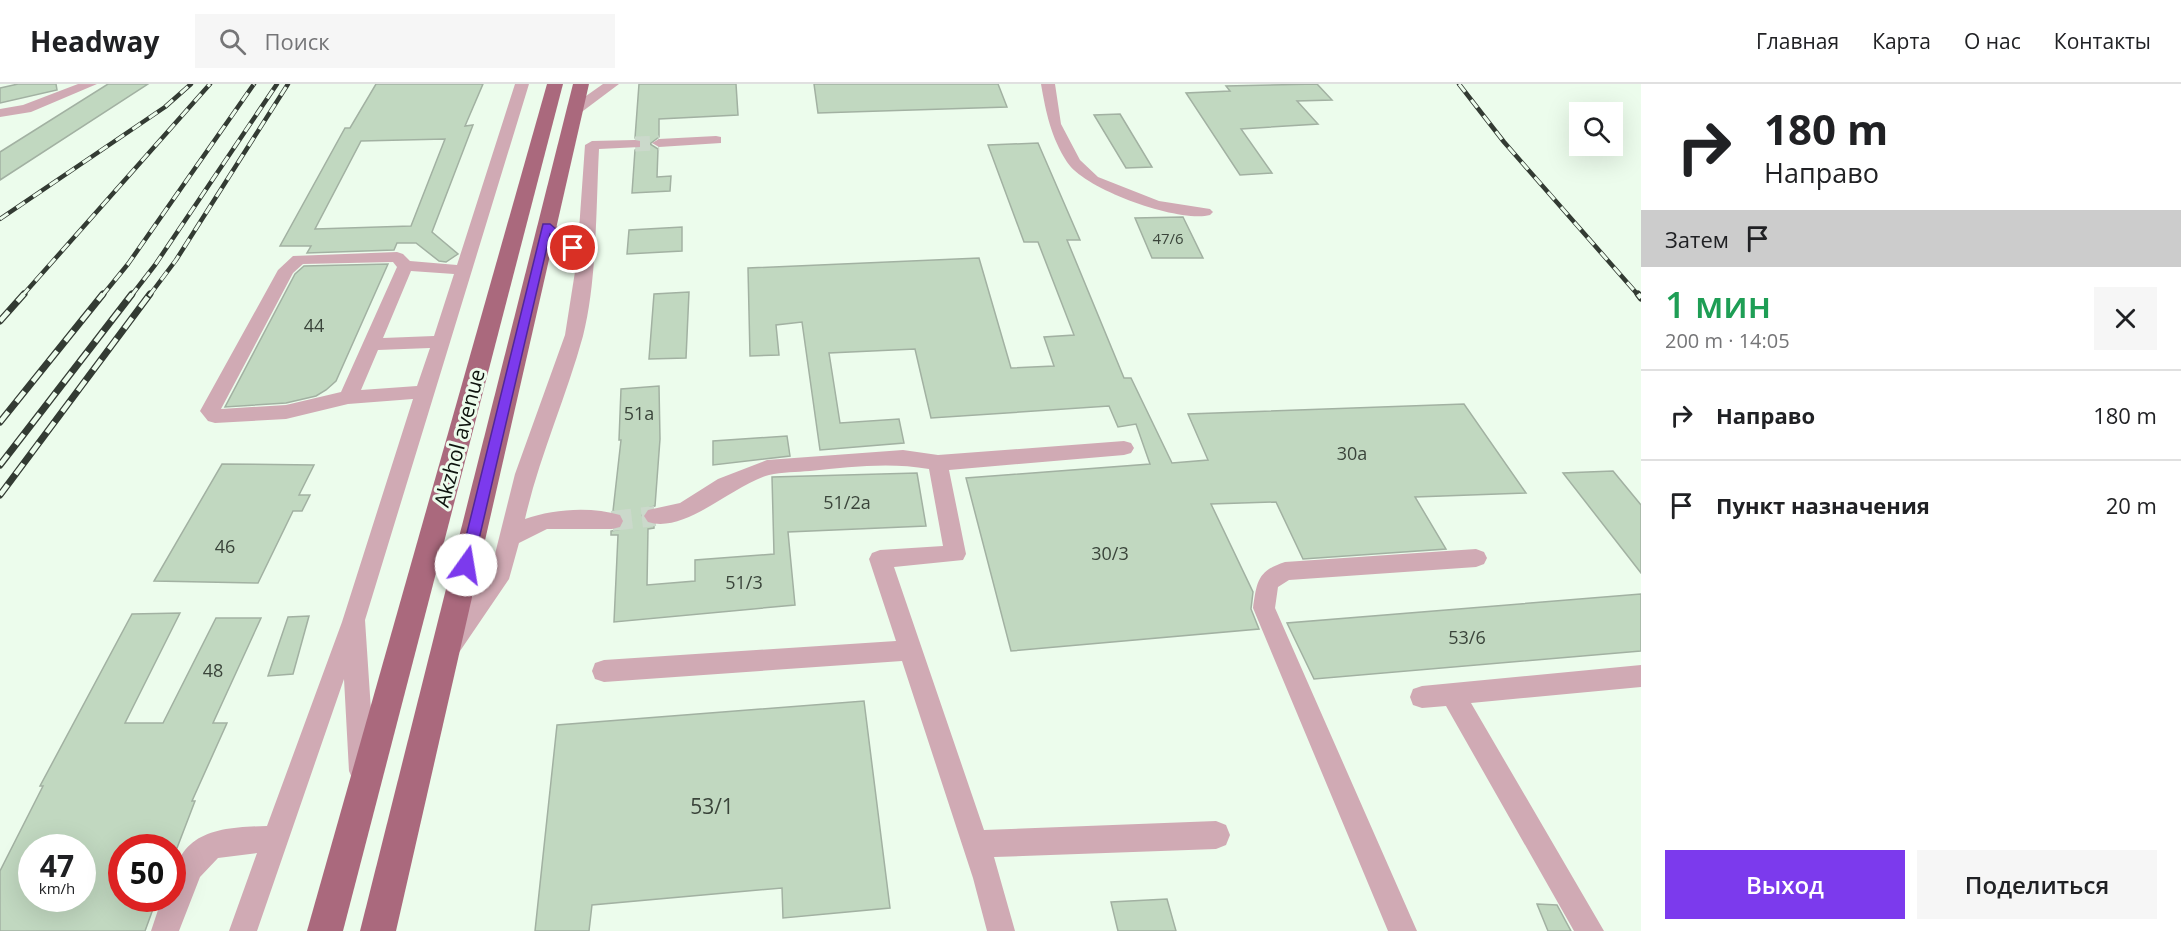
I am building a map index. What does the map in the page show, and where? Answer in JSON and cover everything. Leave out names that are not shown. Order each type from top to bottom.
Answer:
[{"type":"main road","name":"Akzhol avenue","points":[[325,931],[555,84]]},
{"type":"main road","name":"Akzhol avenue","points":[[378,931],[581,84]]},
{"type":"main road","points":[[537,147],[566,145]]},
{"type":"street","points":[[0,113],[26,109],[90,84]]},
{"type":"street","points":[[243,931],[353,620],[522,84]]},
{"type":"street","points":[[574,111],[612,84]]},
{"type":"street","points":[[1048,84],[1054,124],[1074,162],[1093,180],[1156,204],[1204,212]]},
{"type":"street","points":[[658,143],[716,140]]},
{"type":"street","points":[[444,655],[501,573],[525,474],[574,335],[585,258],[592,145],[635,144]]},
{"type":"street","points":[[547,226],[585,258]]},
{"type":"street","points":[[424,392],[348,397],[286,412],[215,416],[210,411],[286,270],[299,259],[398,257],[405,266],[463,270]]},
{"type":"street","points":[[348,397],[405,266]]},
{"type":"street","points":[[371,344],[441,342]]},
{"type":"street","points":[[655,516],[685,510],[725,485],[767,468],[854,459],[903,457],[938,463],[1124,448]]},
{"type":"street","points":[[938,463],[955,554],[880,559],[975,844],[1001,931]]},
{"type":"street","points":[[511,537],[538,520],[567,518],[612,521]]},
{"type":"street","points":[[1402,931],[1264,608],[1268,582],[1285,571],[1476,558]]},
{"type":"street","points":[[353,620],[363,794]]},
{"type":"street","points":[[604,671],[911,650]]},
{"type":"street","points":[[1422,697],[1641,676]]},
{"type":"street","points":[[1452,694],[1590,931]]},
{"type":"street","points":[[975,844],[1216,835]]},
{"type":"street","points":[[165,931],[190,868],[198,857],[218,844],[275,839]]},
{"type":"building","points":[[18,84],[56,84],[57,90],[0,103],[0,88]]},
{"type":"building","points":[[108,84],[148,84],[0,180],[0,152]]},
{"type":"building","points":[[376,84],[483,84],[465,126],[473,125],[432,232],[458,254],[446,262],[439,261],[416,243],[397,243],[394,250],[307,253],[311,246],[280,246],[345,128],[350,128]],"holes":[[[445,139],[411,226],[315,229],[361,141]]]},
{"type":"building","points":[[639,84],[736,84],[738,115],[659,119],[659,137],[650,144],[658,149],[657,177],[671,176],[670,191],[632,193],[635,150],[642,147],[642,140],[635,138]]},
{"type":"building","points":[[814,84],[998,84],[1007,107],[818,113]]},
{"type":"building","points":[[1317,84],[1332,100],[1297,101],[1318,124],[1241,129],[1272,173],[1240,175],[1186,93],[1230,91],[1226,86]]},
{"type":"building","points":[[1120,114],[1152,167],[1126,168],[1094,115]]},
{"type":"building","points":[[1038,143],[1080,240],[1067,240],[1124,378],[1131,378],[1172,463],[1208,460],[1188,414],[1464,404],[1526,493],[1415,497],[1446,549],[1303,559],[1276,502],[1211,504],[1253,592],[1251,609],[1259,629],[1011,651],[966,478],[1150,464],[1136,424],[1118,427],[1109,406],[931,418],[915,349],[829,353],[840,423],[899,419],[904,443],[820,450],[802,322],[776,325],[779,355],[750,356],[748,268],[979,258],[1011,368],[1054,366],[1044,337],[1074,335],[1038,242],[1024,242],[988,145]]},
{"type":"building","points":[[1183,217],[1203,258],[1152,258],[1135,218]]},
{"type":"building","points":[[682,227],[682,251],[627,254],[629,230]]},
{"type":"building","points":[[388,264],[336,381],[326,390],[316,396],[286,403],[225,407],[295,274],[304,266]]},
{"type":"building","points":[[689,292],[686,358],[649,359],[654,294]]},
{"type":"building","points":[[659,386],[660,439],[655,506],[648,508],[642,515],[646,523],[654,525],[654,528],[648,529],[647,585],[695,581],[695,560],[774,554],[772,477],[917,473],[926,526],[788,532],[795,605],[614,622],[618,535],[611,535],[611,531],[621,529],[625,522],[622,514],[613,511],[621,440],[619,440],[621,389]]},
{"type":"building","points":[[787,436],[790,456],[713,465],[713,441]]},
{"type":"building","points":[[222,464],[314,465],[299,495],[310,495],[302,511],[293,511],[258,583],[154,581]]},
{"type":"building","points":[[1613,471],[1641,505],[1641,573],[1563,473]]},
{"type":"building","points":[[1641,594],[1641,651],[1314,679],[1287,623]]},
{"type":"building","points":[[180,613],[125,723],[163,723],[216,618],[261,618],[213,723],[227,723],[192,801],[195,801],[182,834],[108,834],[108,912],[152,912],[145,931],[0,931],[0,871],[18,835],[18,912],[96,912],[96,834],[19,834],[43,786],[40,786],[132,614]]},
{"type":"building","points":[[309,616],[293,674],[268,676],[288,617]]},
{"type":"building","points":[[864,701],[890,908],[783,918],[782,888],[592,905],[589,931],[535,931],[557,725]]},
{"type":"building","points":[[1167,899],[1176,931],[1118,931],[1111,902]]},
{"type":"building","points":[[1537,904],[1557,905],[1571,931],[1548,931]]},
{"type":"tunnel","points":[[635,144],[659,143]]},
{"type":"tunnel","points":[[612,521],[655,516]]},
{"type":"railway","points":[[0,219],[165,107],[191,84]]},
{"type":"railway","points":[[22,296],[210,84]]},
{"type":"railway","points":[[102,296],[128,264],[254,84]]},
{"type":"railway","points":[[131,296],[155,265],[277,84]]},
{"type":"railway","points":[[149,296],[176,260],[288,84]]},
{"type":"railway","points":[[1459,84],[1504,142],[1639,296]]},
{"type":"railway","points":[[0,321],[24,294]]},
{"type":"railway","points":[[0,422],[103,294]]},
{"type":"railway","points":[[0,465],[132,294]]},
{"type":"railway","points":[[0,495],[150,294]]},
{"type":"railway","points":[[1638,294],[1641,298]]},
{"type":"route","points":[[466,565],[547,226],[573,248]]}]
